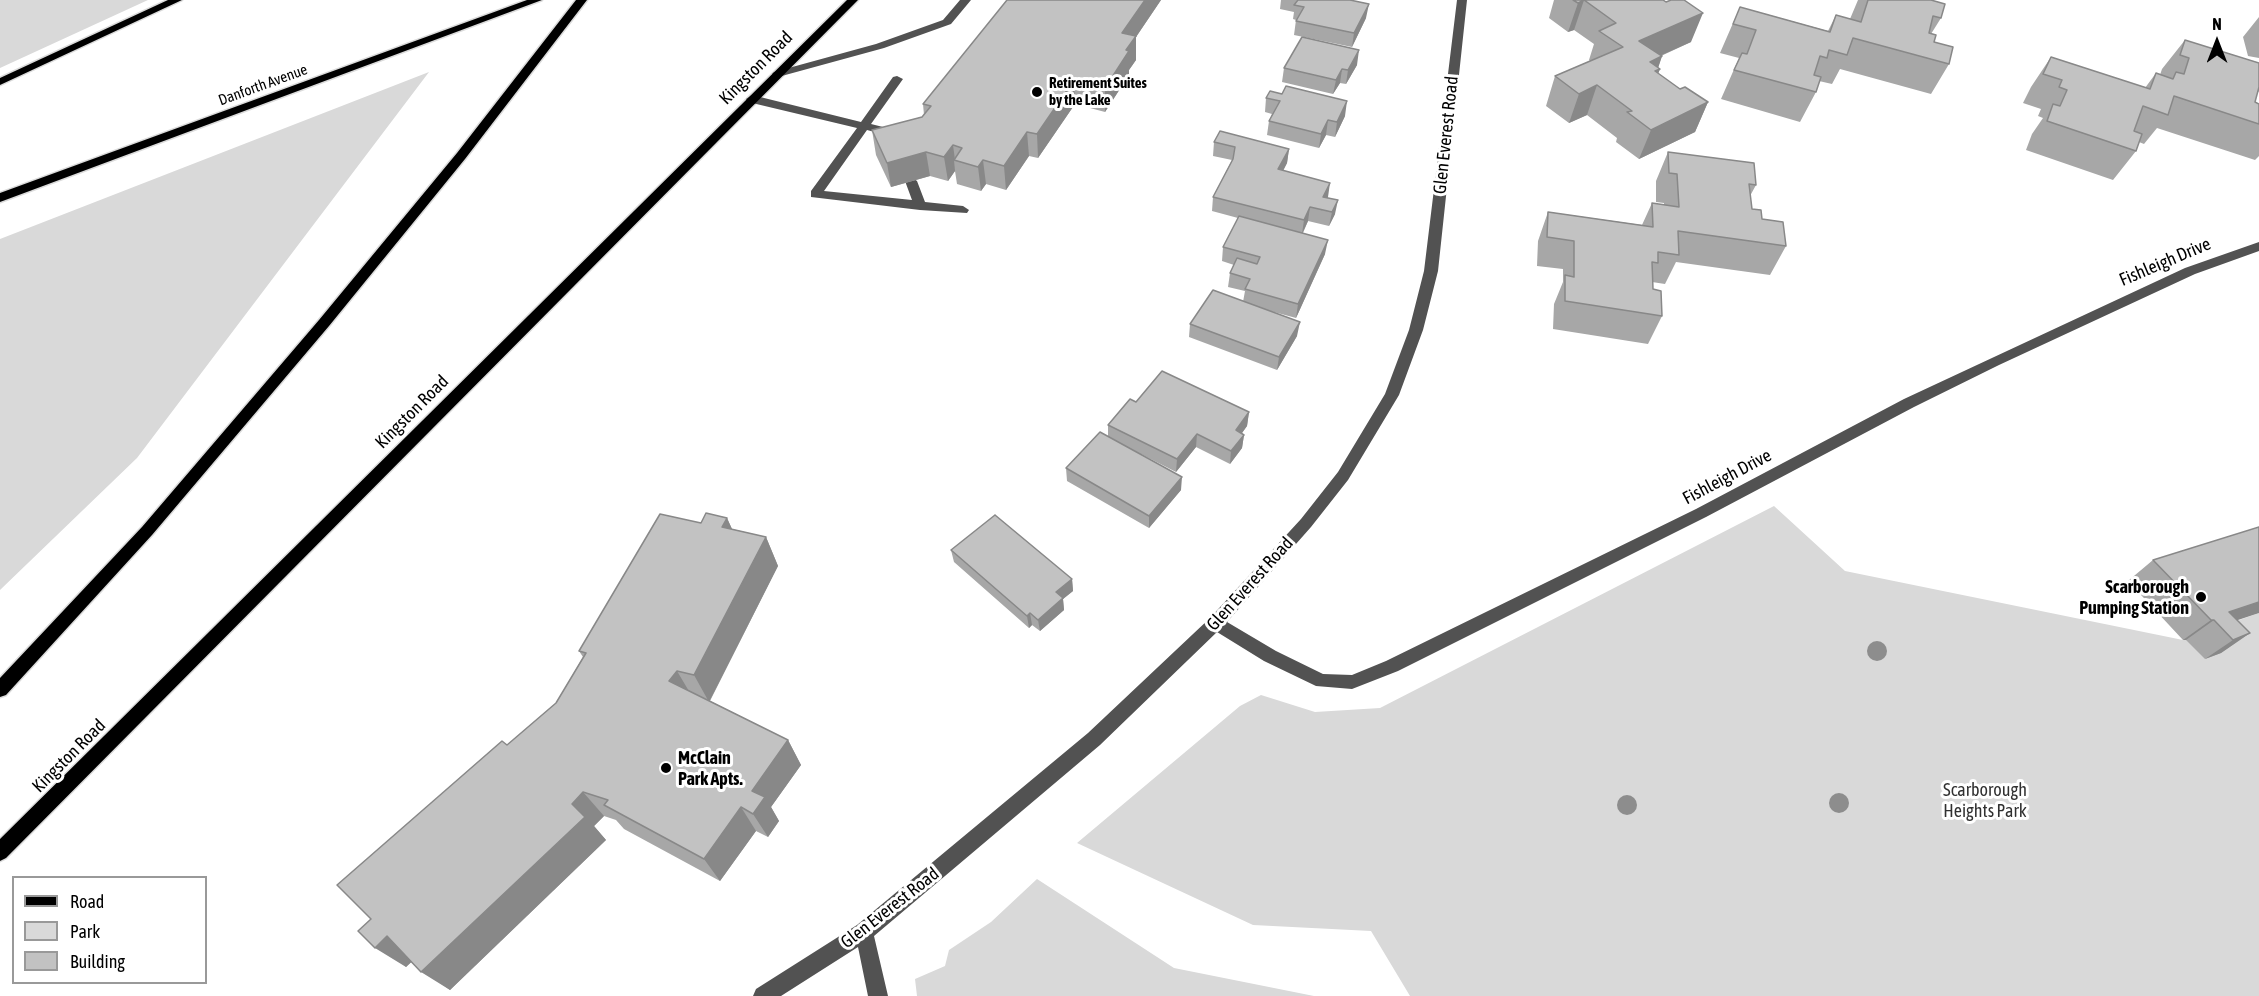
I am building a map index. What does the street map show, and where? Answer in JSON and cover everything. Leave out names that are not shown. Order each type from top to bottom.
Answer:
[{"type":"main road","points":[[0,82],[177,0]]},
{"type":"main road","name":"Danforth Avenue","points":[[0,198],[537,0]]},
{"type":"main road","points":[[0,690],[147,531],[324,323],[461,156],[582,0]]},
{"type":"main road","name":"Kingston Road","points":[[0,852],[853,0]]},
{"type":"street","points":[[778,74],[880,46],[947,22],[966,0]]},
{"type":"street","name":"Glen Everest Road","points":[[763,996],[864,932],[1080,751],[1216,623],[1306,523],[1343,476],[1392,395],[1416,330],[1431,271],[1462,0]]},
{"type":"street","points":[[897,79],[815,194],[963,210]]},
{"type":"street","points":[[752,99],[891,133],[897,149]]},
{"type":"street","points":[[911,182],[920,206]]},
{"type":"street","name":"Fishleigh Drive","points":[[1216,623],[1270,656],[1322,681],[1352,682],[1392,666],[1690,519],[1909,403],[2004,356],[2190,271],[2259,246]]},
{"type":"street","points":[[864,932],[878,996]]},
{"type":"green space","points":[[0,0],[148,0],[0,68]]},
{"type":"green space","points":[[429,72],[137,458],[0,590],[0,239]]},
{"type":"green space","name":"Scarborough Heights Park","points":[[1774,506],[1845,571],[2183,640],[2259,613],[2259,996],[1410,996],[1371,931],[1253,925],[1077,843],[1240,706],[1261,695],[1315,712],[1380,708]]},
{"type":"green space","points":[[1037,879],[1174,968],[1314,996],[917,996],[915,979],[945,966],[949,950],[991,922]]},
{"type":"building","name":"Retirement Suites by the Lake","points":[[1007,0],[1145,0],[1122,33],[1136,36],[1105,88],[1074,80],[1037,134],[1027,132],[1004,166],[983,160],[978,167],[954,160],[962,148],[953,145],[944,157],[926,152],[887,163],[872,130],[922,117],[931,106],[923,104]]},
{"type":"building","points":[[1298,0],[1350,0],[1369,4],[1354,33],[1296,21],[1304,7],[1294,5]]},
{"type":"building","points":[[1584,0],[1663,0],[1666,2],[1684,0],[1703,13],[1639,41],[1662,56],[1650,62],[1660,69],[1655,71],[1680,89],[1685,87],[1708,102],[1651,130],[1627,112],[1632,111],[1597,85],[1579,94],[1555,76],[1623,47],[1599,31],[1616,23]]},
{"type":"building","points":[[1868,0],[1931,0],[1945,4],[1941,18],[1933,16],[1929,33],[1936,35],[1934,42],[1953,47],[1949,64],[1853,38],[1847,55],[1829,50],[1827,58],[1820,56],[1814,75],[1821,77],[1816,92],[1734,70],[1742,53],[1747,54],[1756,30],[1733,24],[1740,7],[1830,32],[1836,15],[1861,22]]},
{"type":"building","points":[[1302,37],[1359,50],[1348,70],[1342,69],[1336,80],[1284,68]]},
{"type":"building","points":[[2185,40],[2259,63],[2259,87],[2255,102],[2259,104],[2259,124],[2174,96],[2168,115],[2143,106],[2134,131],[2142,134],[2136,151],[2047,121],[2053,104],[2060,106],[2067,90],[2059,87],[2062,80],[2043,74],[2051,57],[2150,89],[2156,73],[2173,79],[2176,72],[2184,74],[2189,58],[2180,55]]},
{"type":"building","points":[[1286,86],[1347,101],[1337,122],[1328,120],[1321,134],[1269,121],[1280,101],[1266,98],[1270,91],[1282,94]]},
{"type":"building","points":[[1220,131],[1289,149],[1278,169],[1330,183],[1323,197],[1338,200],[1332,212],[1310,207],[1304,220],[1213,197],[1233,159],[1235,147],[1214,142]]},
{"type":"building","points":[[1668,152],[1754,163],[1756,185],[1749,184],[1752,209],[1761,210],[1762,219],[1783,222],[1786,246],[1678,231],[1679,255],[1658,252],[1658,263],[1652,262],[1653,289],[1661,291],[1662,316],[1565,301],[1565,275],[1574,277],[1574,241],[1547,237],[1548,212],[1653,227],[1652,203],[1679,207],[1677,174],[1669,173]]},
{"type":"building","points":[[1239,216],[1328,240],[1298,304],[1245,289],[1250,279],[1230,273],[1237,258],[1257,264],[1260,257],[1223,247]]},
{"type":"building","points":[[1213,290],[1300,322],[1279,357],[1190,324]]},
{"type":"building","points":[[1162,371],[1249,412],[1236,430],[1244,435],[1231,451],[1197,434],[1177,459],[1108,425],[1130,399],[1136,402]]},
{"type":"building","points":[[1100,432],[1182,477],[1149,516],[1066,468]]},
{"type":"building","name":"McClain Park Apts.","points":[[706,513],[727,518],[722,527],[766,537],[694,675],[677,671],[669,681],[788,740],[752,791],[765,797],[753,814],[741,807],[704,859],[604,805],[608,800],[583,792],[572,804],[585,817],[421,972],[387,936],[375,948],[358,931],[371,919],[337,885],[502,741],[507,745],[556,703],[586,653],[579,651],[660,514],[701,523]]},
{"type":"building","points":[[995,515],[1072,579],[1056,592],[1063,598],[1038,620],[1030,613],[1027,616],[951,550]]},
{"type":"building","points":[[2259,527],[2259,602],[2229,612],[2250,633],[2233,640],[2153,560]]},
{"type":"place","name":"Retirement Suites by the Lake","points":[[1037,92]]},
{"type":"place","name":"Scarborough Pumping Station","points":[[2201,597]]},
{"type":"place","name":"McClain Park Apts.","points":[[666,768]]}]
